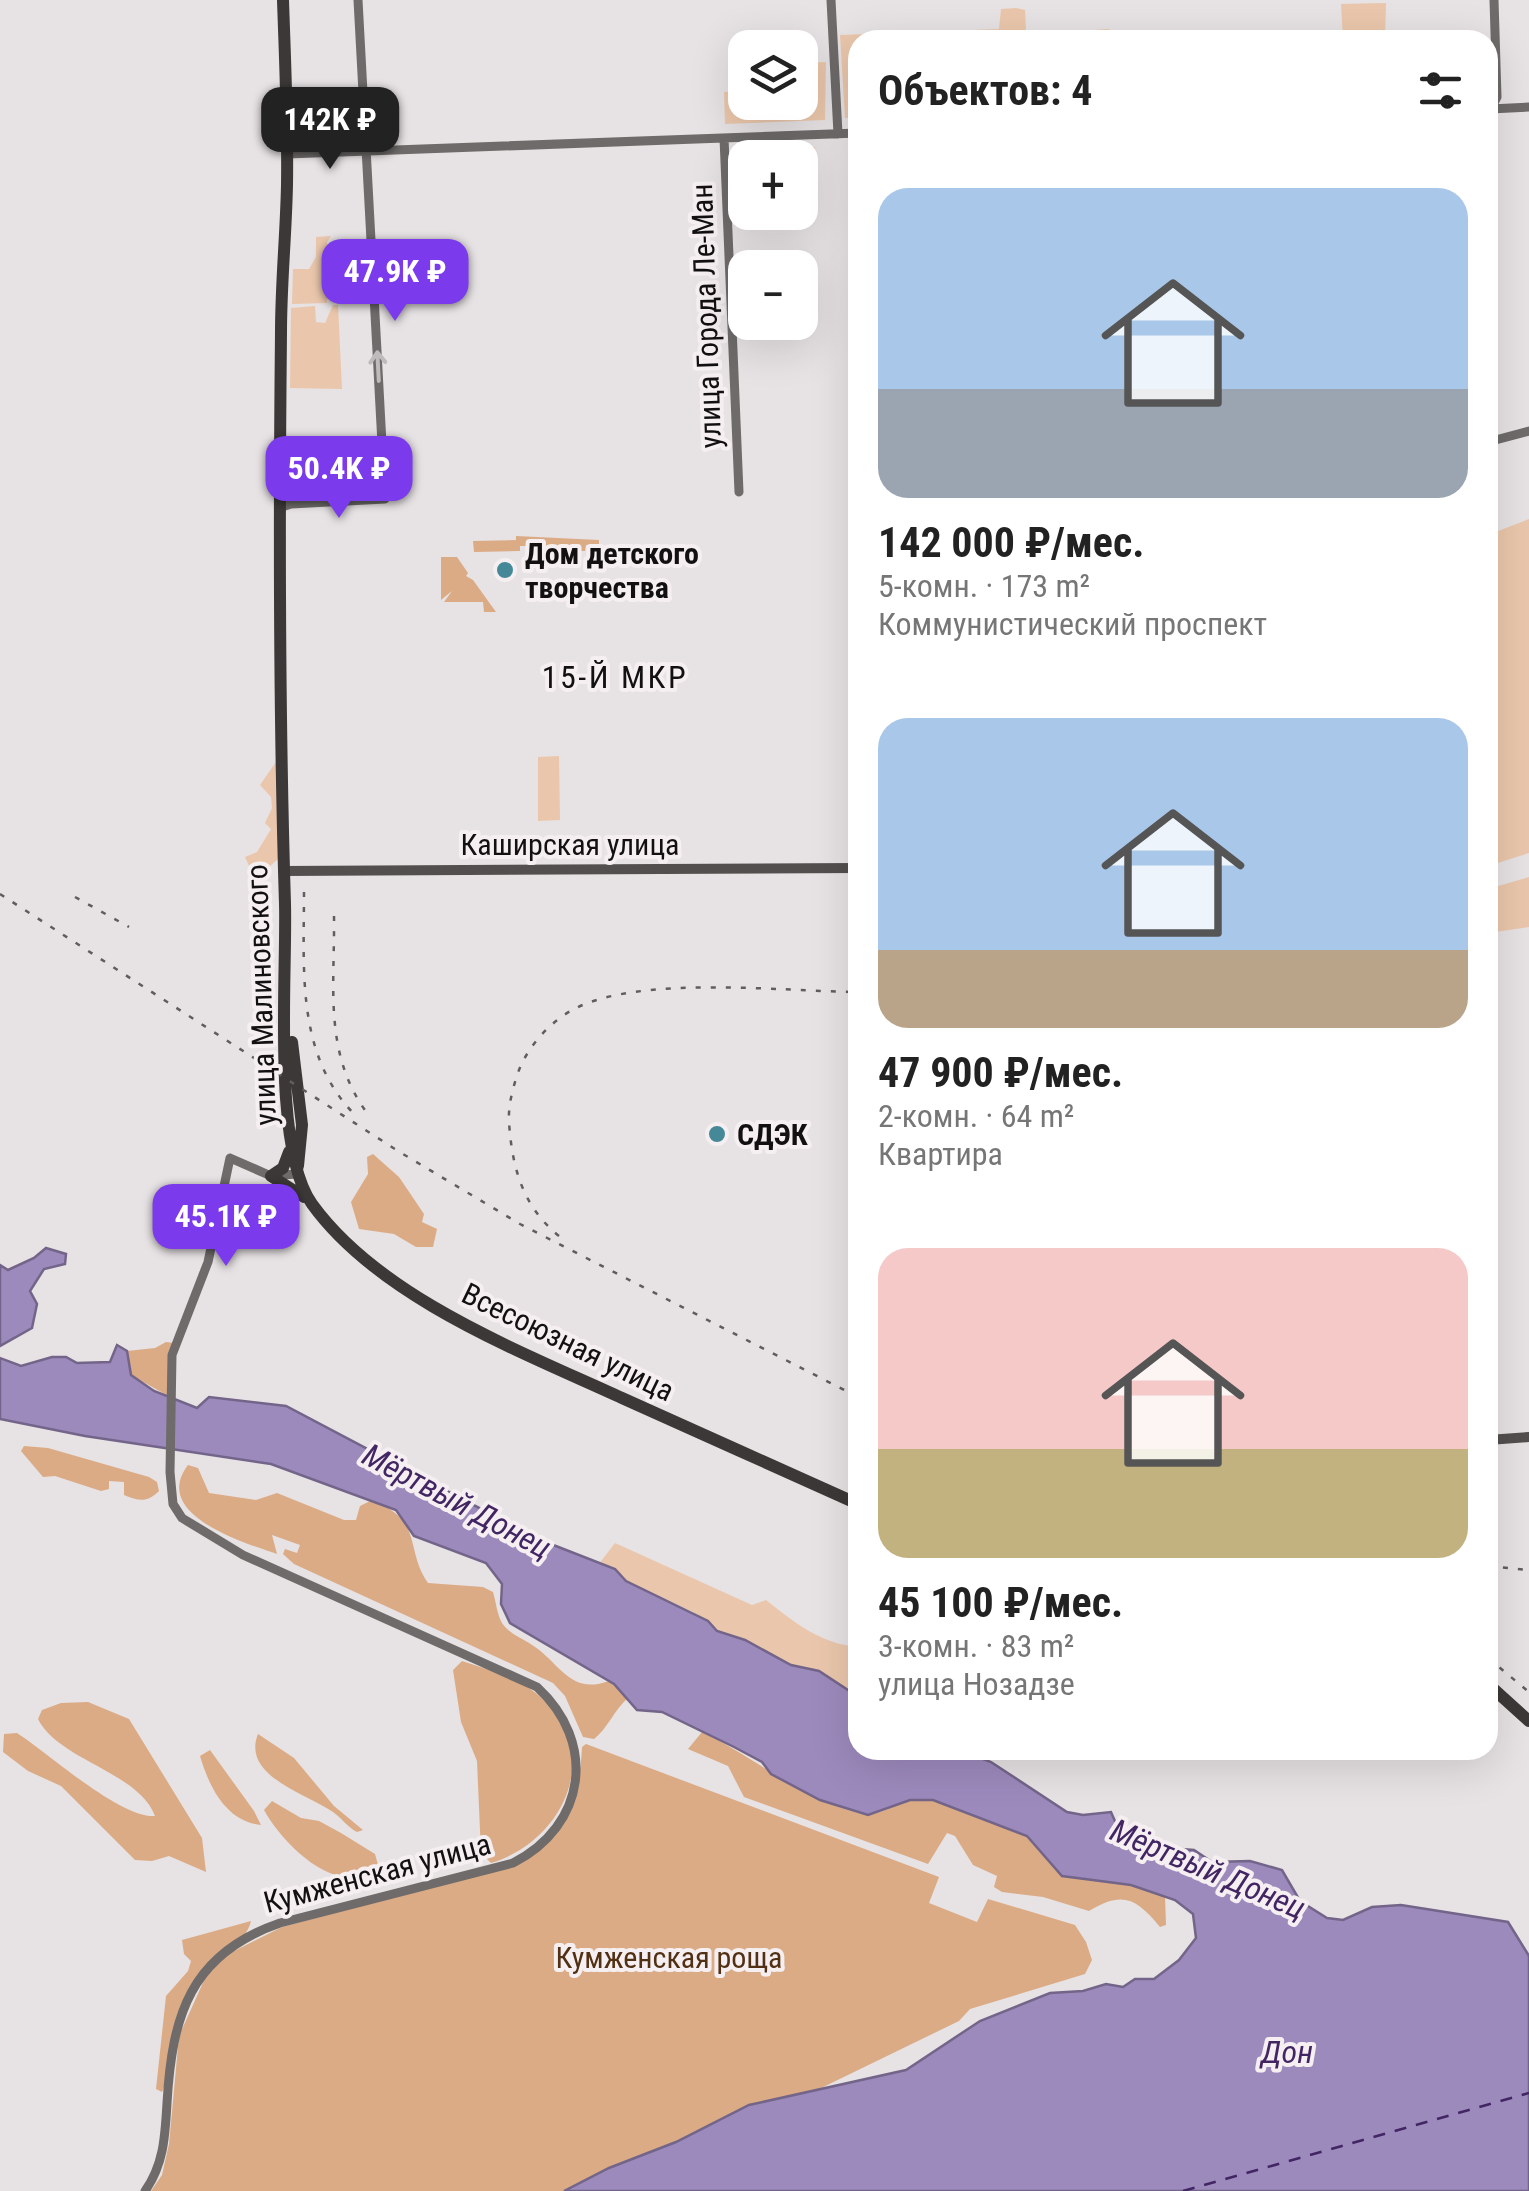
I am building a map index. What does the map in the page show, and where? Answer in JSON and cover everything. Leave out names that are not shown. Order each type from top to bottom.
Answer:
[{"type":"highway","name":"улица Малиновского","points":[[286,0],[290,154],[283,507],[286,871],[290,1029],[302,1145],[296,1174]]},
{"type":"highway","name":"улица Малиновского","points":[[286,871],[284,1030],[290,1145],[296,1174]]},
{"type":"highway","points":[[290,1145],[286,1164],[271,1176],[312,1203]]},
{"type":"highway","name":"Всесоюзная улица","points":[[296,1174],[312,1203],[337,1234],[376,1269],[467,1323],[848,1499]]},
{"type":"highway","points":[[1498,1688],[1529,1710]]},
{"type":"highway","points":[[1498,1691],[1529,1721]]},
{"type":"main road","name":"Каширская улица","points":[[286,871],[848,868]]},
{"type":"main road","points":[[1498,1442],[1529,1440]]},
{"type":"street","points":[[283,507],[385,499],[358,0]]},
{"type":"street","points":[[832,0],[838,134]]},
{"type":"street","points":[[1493,30],[1494,0]]},
{"type":"street","points":[[1498,102],[1506,108]]},
{"type":"street","points":[[1498,108],[1529,107]]},
{"type":"street","points":[[290,154],[848,134]]},
{"type":"street","name":"улица Города Ле-Ман","points":[[724,138],[739,492]]},
{"type":"street","points":[[1498,439],[1529,431]]},
{"type":"street","name":"Кумженская улица","points":[[144,2191],[158,2172],[169,2064],[185,2001],[202,1973],[225,1950],[250,1933],[280,1923],[514,1862],[540,1847],[558,1826],[576,1779],[574,1742],[567,1722],[538,1687],[206,1535],[182,1518],[173,1504],[170,1369],[174,1342],[208,1262],[230,1158],[271,1176]]},
{"type":"street","points":[[271,1176],[296,1174]]},
{"type":"shaded area","points":[[1386,3],[1385,30],[1342,30],[1341,4]]},
{"type":"shaded area","points":[[1001,9],[1025,10],[1026,30],[972,30],[999,29]]},
{"type":"shaded area","points":[[840,35],[848,35],[848,118],[845,118]]},
{"type":"shaded area","points":[[818,62],[826,62],[825,120],[725,124],[724,92],[728,92],[728,120],[818,120]]},
{"type":"shaded area","points":[[331,236],[327,242],[327,303],[292,304],[293,269],[309,269],[316,257],[316,237]]},
{"type":"shaded area","points":[[333,305],[338,305],[342,389],[290,388],[291,308],[315,306],[316,322],[325,323]]},
{"type":"shaded area","points":[[1529,519],[1529,853],[1498,863],[1498,531]]},
{"type":"shaded area","points":[[559,756],[560,820],[538,821],[538,757]]},
{"type":"shaded area","points":[[276,762],[278,859],[269,867],[250,868],[245,857],[257,852],[271,829],[265,823],[272,808],[271,797],[260,785]]},
{"type":"shaded area","points":[[1529,877],[1529,927],[1498,932],[1498,886]]},
{"type":"shaded area","points":[[615,1543],[752,1605],[766,1600],[798,1624],[848,1646],[848,1690],[819,1671],[791,1665],[745,1640],[717,1631],[693,1612],[626,1581],[615,1569],[598,1565]]},
{"type":"green space","points":[[516,536],[599,540],[599,545],[586,545],[585,551],[534,551],[534,546],[520,546],[520,551],[474,552],[473,541],[516,540]]},
{"type":"green space","points":[[441,557],[457,557],[468,573],[466,576],[496,612],[484,612],[483,602],[444,602],[452,591],[441,600]]},
{"type":"green space","points":[[373,1154],[399,1177],[424,1214],[422,1222],[437,1229],[433,1247],[416,1247],[394,1234],[359,1229],[351,1202],[368,1174],[367,1157]]},
{"type":"green space","points":[[166,1342],[174,1343],[170,1397],[131,1375],[127,1351],[155,1348]]},
{"type":"green space","points":[[24,1446],[48,1448],[149,1477],[157,1482],[159,1491],[151,1498],[139,1500],[124,1495],[124,1482],[109,1481],[109,1489],[101,1491],[55,1476],[43,1477],[21,1451]]},
{"type":"green space","points":[[188,1465],[198,1468],[209,1493],[256,1500],[277,1493],[344,1520],[356,1520],[360,1506],[372,1500],[389,1508],[407,1527],[428,1583],[483,1587],[493,1592],[500,1619],[509,1630],[576,1681],[609,1681],[628,1698],[594,1739],[583,1737],[565,1696],[553,1683],[294,1564],[283,1554],[285,1549],[297,1553],[300,1545],[272,1535],[277,1554],[206,1524],[181,1498],[180,1483]]},
{"type":"green space","points":[[462,1661],[506,1676],[536,1693],[562,1724],[571,1748],[572,1772],[566,1796],[554,1818],[516,1852],[491,1863],[481,1853],[477,1761],[461,1722],[453,1670]]},
{"type":"green space","points":[[88,1702],[129,1719],[202,1838],[206,1872],[169,1856],[135,1860],[61,1786],[28,1771],[3,1752],[4,1734],[17,1733],[123,1807],[155,1816],[133,1788],[62,1745],[38,1719],[42,1710],[61,1703]]},
{"type":"green space","points":[[702,1732],[816,1798],[859,1813],[876,1813],[925,1798],[981,1814],[1033,1840],[1062,1876],[1131,1885],[1165,1896],[1166,1925],[1160,1927],[1136,1904],[1120,1899],[1089,1911],[1043,1897],[1002,1892],[994,1887],[997,1876],[973,1865],[955,1836],[947,1833],[928,1864],[744,1797],[728,1766],[688,1749]]},
{"type":"green space","points":[[258,1734],[294,1758],[334,1806],[363,1830],[353,1830],[333,1812],[267,1772],[255,1749]]},
{"type":"green space","name":"Кумженская роща","points":[[586,1744],[939,1877],[929,1903],[977,1922],[988,1899],[1075,1925],[1092,1960],[1085,1974],[970,2009],[959,2021],[815,2091],[749,2105],[564,2191],[151,2191],[162,2175],[169,2144],[179,2036],[206,1976],[228,1954],[282,1927],[515,1865],[547,1842],[566,1816],[577,1786],[582,1747]]},
{"type":"green space","points":[[210,1750],[261,1825],[238,1817],[220,1800],[200,1756]]},
{"type":"green space","points":[[272,1801],[301,1818],[319,1821],[341,1833],[375,1854],[378,1865],[363,1875],[347,1877],[314,1864],[284,1838],[264,1810]]},
{"type":"green space","points":[[251,1921],[243,1936],[195,1984],[177,2026],[165,2085],[162,2092],[156,2089],[166,1996],[188,1971],[191,1961],[184,1954],[182,1940]]},
{"type":"water","points":[[46,1248],[66,1254],[65,1264],[44,1269],[30,1291],[37,1304],[32,1328],[0,1346],[0,1265],[8,1270]]},
{"type":"water","name":"Дон","points":[[117,1345],[127,1351],[131,1375],[154,1391],[197,1408],[209,1397],[286,1406],[538,1539],[615,1569],[626,1581],[708,1621],[717,1631],[745,1640],[791,1665],[819,1671],[848,1690],[848,1760],[986,1760],[1067,1812],[1111,1812],[1121,1835],[1142,1846],[1194,1850],[1212,1862],[1250,1861],[1282,1870],[1300,1901],[1327,1918],[1343,1920],[1372,1907],[1401,1905],[1508,1922],[1529,1956],[1529,2191],[564,2191],[749,2105],[906,2070],[980,2021],[1050,1993],[1083,1991],[1106,1984],[1123,1987],[1135,1979],[1154,1979],[1179,1960],[1196,1938],[1193,1914],[1175,1900],[1131,1885],[1062,1876],[1027,1836],[933,1800],[910,1800],[868,1815],[820,1800],[771,1774],[762,1762],[734,1747],[662,1712],[637,1710],[614,1684],[510,1623],[501,1604],[502,1584],[486,1563],[414,1536],[396,1510],[271,1464],[0,1419],[0,1358],[21,1366],[52,1357],[66,1357],[77,1363],[110,1362]]},
{"type":"ferry route","points":[[1183,2191],[1529,2093]]},
{"type":"railway","points":[[304,892],[305,981],[313,1039],[322,1066],[355,1115]]},
{"type":"railway","points":[[0,894],[398,1151],[520,1224],[848,1392]]},
{"type":"railway","points":[[75,897],[129,927]]},
{"type":"railway","points":[[334,916],[337,1043],[343,1067],[367,1113]]},
{"type":"railway","points":[[559,1236],[536,1212],[522,1185],[513,1155],[509,1116],[523,1061],[534,1043],[557,1021],[602,998],[672,988],[848,992]]},
{"type":"railway","points":[[1498,1567],[1529,1570]]},
{"type":"railway","points":[[1498,1666],[1529,1692]]},
{"type":"place","name":"Дом детского творчества","points":[[505,570]]},
{"type":"place","name":"СДЭК","points":[[717,1134]]},
{"type":"district","name":"15-Й МКР","points":[[615,677]]},
{"type":"water label","name":"Мёртвый Донец","points":[[457,1501]]},
{"type":"water label","name":"Мёртвый Донец","points":[[1208,1869]]}]
